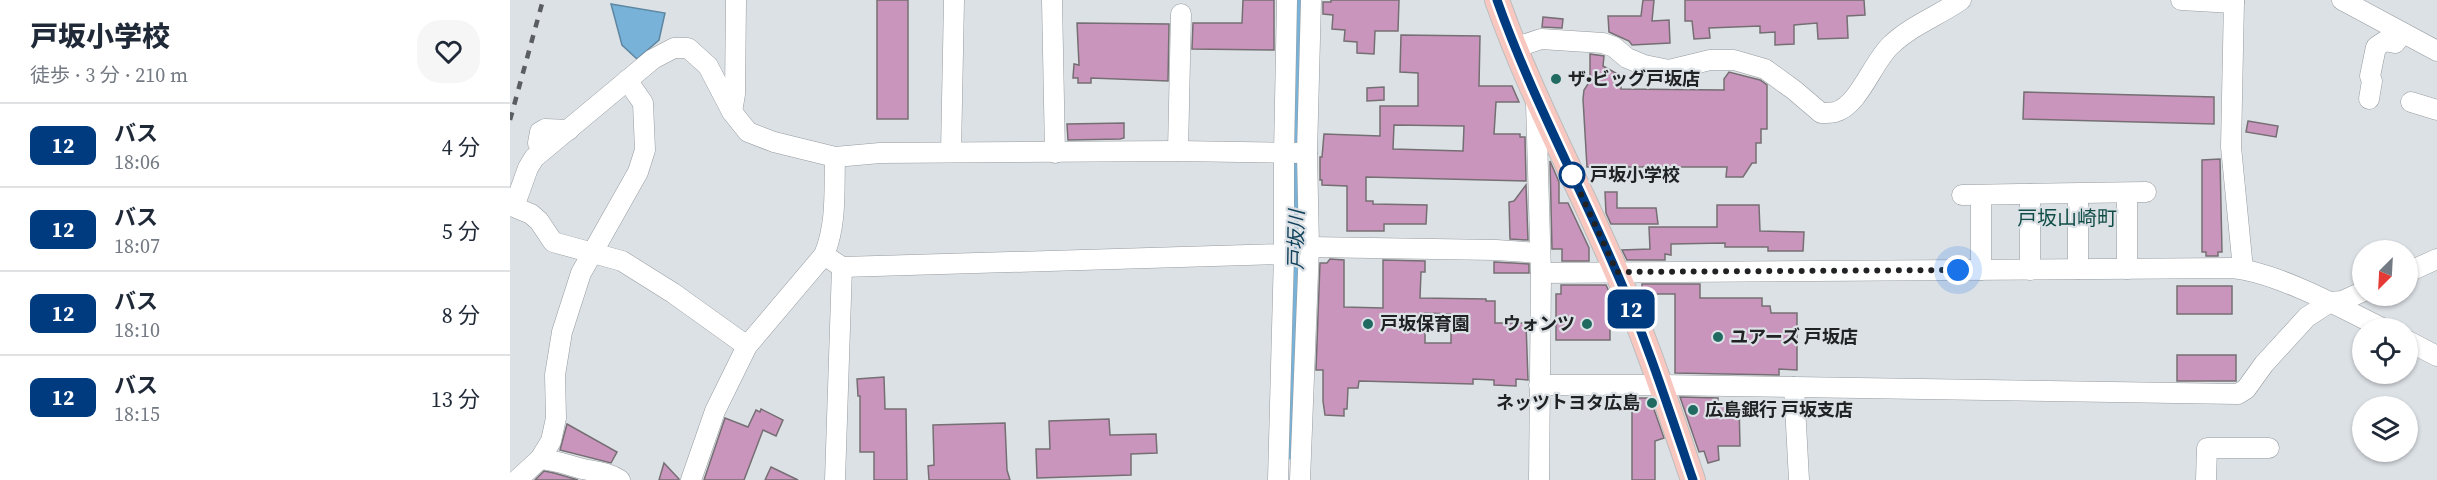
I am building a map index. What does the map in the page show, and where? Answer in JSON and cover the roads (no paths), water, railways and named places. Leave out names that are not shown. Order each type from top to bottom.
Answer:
[{"type":"main road","points":[[1497,0],[1536,99],[1617,272],[1660,384],[1693,480]]},
{"type":"street","points":[[732,112],[735,94],[736,0]]},
{"type":"street","points":[[951,153],[954,0]]},
{"type":"street","points":[[1052,0],[1055,153]]},
{"type":"street","points":[[1278,480],[1287,0]]},
{"type":"street","points":[[1300,480],[1310,247],[1307,153],[1311,0]]},
{"type":"street","points":[[1514,48],[1541,39],[1603,43],[1614,47],[1627,58],[1644,65],[1669,70],[1710,60],[1734,60],[1765,69],[1821,113],[1837,112],[1852,99],[1889,46],[1912,28],[1943,13],[1961,0]]},
{"type":"street","points":[[2181,0],[2234,2],[2232,147],[2243,269]]},
{"type":"street","points":[[2342,0],[2437,51]]},
{"type":"street","points":[[1178,151],[1180,14]]},
{"type":"street","points":[[2369,99],[2372,81],[2370,76],[2376,46],[2385,41],[2395,43],[2403,33]]},
{"type":"street","points":[[747,346],[673,293],[622,261],[554,242],[531,214],[514,207],[528,168],[543,149],[653,59],[674,48],[688,48],[708,66],[732,112],[748,132],[774,142],[835,157],[880,153],[1178,151],[1307,153]]},
{"type":"street","points":[[517,480],[540,459],[552,441],[556,418],[555,375],[562,332],[581,273],[638,172],[645,150],[643,103],[627,80]]},
{"type":"street","points":[[1536,99],[1540,263],[1539,480]]},
{"type":"street","points":[[2411,102],[2437,110]]},
{"type":"street","points":[[692,480],[714,411],[747,346],[824,255],[834,214],[835,157]]},
{"type":"street","points":[[1981,270],[1972,195],[2136,193],[2127,269]]},
{"type":"street","points":[[2030,194],[2030,270]]},
{"type":"street","points":[[2078,194],[2078,269]]},
{"type":"street","points":[[1310,247],[1496,250],[1540,263],[1617,272],[2243,269],[2330,302],[2362,318]]},
{"type":"street","points":[[824,255],[842,267],[1284,254]]},
{"type":"street","points":[[2418,268],[2437,259]]},
{"type":"street","points":[[835,480],[842,267]]},
{"type":"street","points":[[1539,385],[1660,384],[2238,394],[2246,389],[2264,364],[2307,317],[2330,302],[2343,301],[2352,297]]},
{"type":"street","points":[[2418,346],[2437,356]]},
{"type":"street","points":[[1794,387],[1799,480]]},
{"type":"street","points":[[2206,480],[2207,448],[2269,448]]},
{"type":"street","points":[[540,459],[595,470],[620,480]]},
{"type":"water","points":[[611,4],[665,13],[659,40],[637,59],[622,45]]},
{"type":"waterway","name":"戸坂川","points":[[1293,447],[1292,346],[1301,0]]},
{"type":"railway","points":[[510,120],[543,0]]},
{"type":"place","name":"ザ•ビッグ戸坂店","points":[[1556,79]]},
{"type":"place","name":"戸坂小学校","points":[[1572,175]]},
{"type":"place","name":"戸坂保育園","points":[[1368,324]]},
{"type":"place","name":"ウォンツ","points":[[1587,324]]},
{"type":"place","name":"ユアーズ 戸坂店","points":[[1718,337]]},
{"type":"place","name":"ネッツトヨタ広島","points":[[1652,403]]},
{"type":"place","name":"広島銀行 戸坂支店","points":[[1693,410]]},
{"type":"district","name":"戸坂山崎町","points":[[2067,218]]}]
